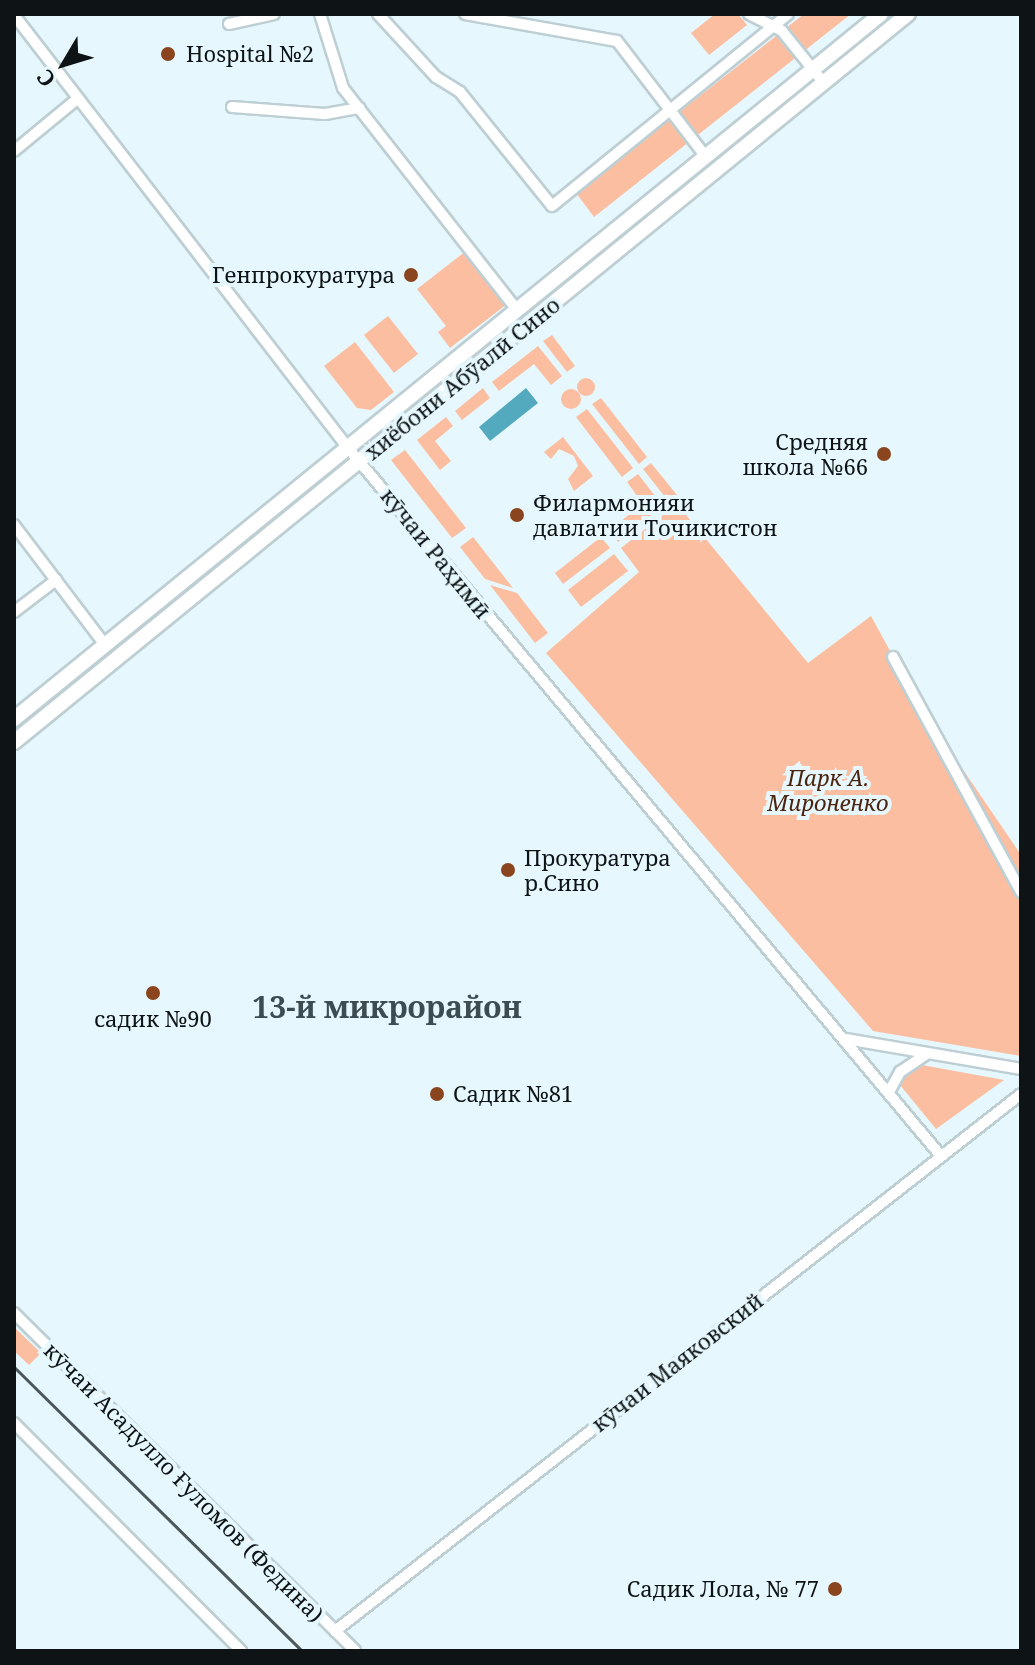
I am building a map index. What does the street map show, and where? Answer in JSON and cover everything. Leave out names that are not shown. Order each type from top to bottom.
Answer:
[{"type":"main road","name":"хиёбони Абӯалӣ Сино","points":[[14,719],[881,14]]},
{"type":"main road","name":"хиёбони Абӯалӣ Сино","points":[[14,742],[908,14]]},
{"type":"street","points":[[229,24],[274,14]]},
{"type":"street","points":[[320,14],[343,88],[517,310]]},
{"type":"street","points":[[378,14],[436,77],[460,92],[546,204],[670,110],[788,14]]},
{"type":"street","points":[[465,14],[617,41],[706,157]]},
{"type":"street","points":[[749,14],[772,26],[824,83]]},
{"type":"street","name":"кӯчаи Раҳимӣ","points":[[14,15],[484,619],[890,1090],[941,1156]]},
{"type":"street","points":[[14,151],[77,99]]},
{"type":"street","points":[[232,107],[325,114],[359,108]]},
{"type":"street","points":[[14,525],[105,645]]},
{"type":"street","points":[[14,612],[56,580]]},
{"type":"street","points":[[893,657],[1021,892]]},
{"type":"street","points":[[846,1039],[1021,1069]]},
{"type":"street","points":[[890,1090],[900,1072],[927,1054]]},
{"type":"street","name":"кӯчаи Маяковский","points":[[335,1631],[1021,1094]]},
{"type":"street","name":"кӯчаи Асадулло Ғуломов (Федина)","points":[[14,1313],[355,1651]]},
{"type":"street","points":[[14,1423],[241,1651]]},
{"type":"green space","points":[[715,14],[738,14],[747,25],[709,55],[691,33]]},
{"type":"green space","points":[[804,14],[851,14],[594,217],[576,193]]},
{"type":"green space","points":[[466,251],[507,304],[450,348],[438,332],[446,326],[417,289]]},
{"type":"green space","points":[[388,316],[418,354],[394,373],[364,335]]},
{"type":"green space","points":[[552,335],[575,366],[567,372],[543,341]]},
{"type":"green space","points":[[355,342],[394,392],[371,410],[357,408],[324,366]]},
{"type":"green space","points":[[538,346],[562,376],[551,385],[534,364],[499,391],[492,382]]},
{"type":"green space","points":[[586,378],[595,387],[586,396],[577,387]]},
{"type":"green space","points":[[483,388],[490,398],[462,420],[455,411]]},
{"type":"green space","points":[[571,389],[578,392],[581,399],[578,406],[571,409],[564,406],[561,399],[564,392]]},
{"type":"green space","points":[[601,398],[647,457],[639,464],[592,404]]},
{"type":"green space","points":[[587,409],[633,468],[622,477],[576,417]]},
{"type":"green space","points":[[446,417],[453,426],[435,441],[451,461],[440,470],[417,440]]},
{"type":"green space","points":[[563,437],[593,476],[574,491],[568,479],[578,466],[574,456],[559,449],[551,459],[544,452]]},
{"type":"green space","points":[[405,450],[466,528],[452,538],[391,460]]},
{"type":"green space","points":[[651,463],[677,495],[669,502],[643,469]]},
{"type":"green space","points":[[638,474],[663,506],[618,542],[609,530],[643,504],[627,482]]},
{"type":"green space","name":"Парк А. Мироненко","points":[[677,504],[808,663],[871,616],[921,708],[1021,855],[1021,1056],[873,1031],[546,653],[639,572],[621,548]]},
{"type":"green space","points":[[473,537],[513,588],[485,579],[460,547]]},
{"type":"green space","points":[[601,537],[610,548],[563,584],[555,573]]},
{"type":"green space","points":[[614,554],[628,571],[581,607],[568,590]]},
{"type":"green space","points":[[490,585],[517,593],[548,633],[535,643]]},
{"type":"green space","points":[[922,1065],[1004,1080],[936,1129],[900,1085],[901,1075]]},
{"type":"green space","points":[[14,1327],[41,1353],[29,1365],[14,1351]]},
{"type":"water","points":[[526,388],[538,403],[490,441],[479,427]]},
{"type":"railway","points":[[14,1367],[302,1651]]},
{"type":"place","name":"Hospital №2","points":[[168,54]]},
{"type":"place","name":"Генпрокуратура","points":[[411,275]]},
{"type":"place","name":"Средняя школа №66","points":[[884,454]]},
{"type":"place","name":"Филармонияи давлатии Точикистон","points":[[517,515]]},
{"type":"place","name":"Прокуратура р.Сино","points":[[508,870]]},
{"type":"place","name":"садик №90","points":[[153,993]]},
{"type":"place","name":"Садик №81","points":[[437,1094]]},
{"type":"place","name":"Садик Лола, № 77","points":[[835,1589]]},
{"type":"district","name":"13-й микрорайон","points":[[387,1007]]}]
